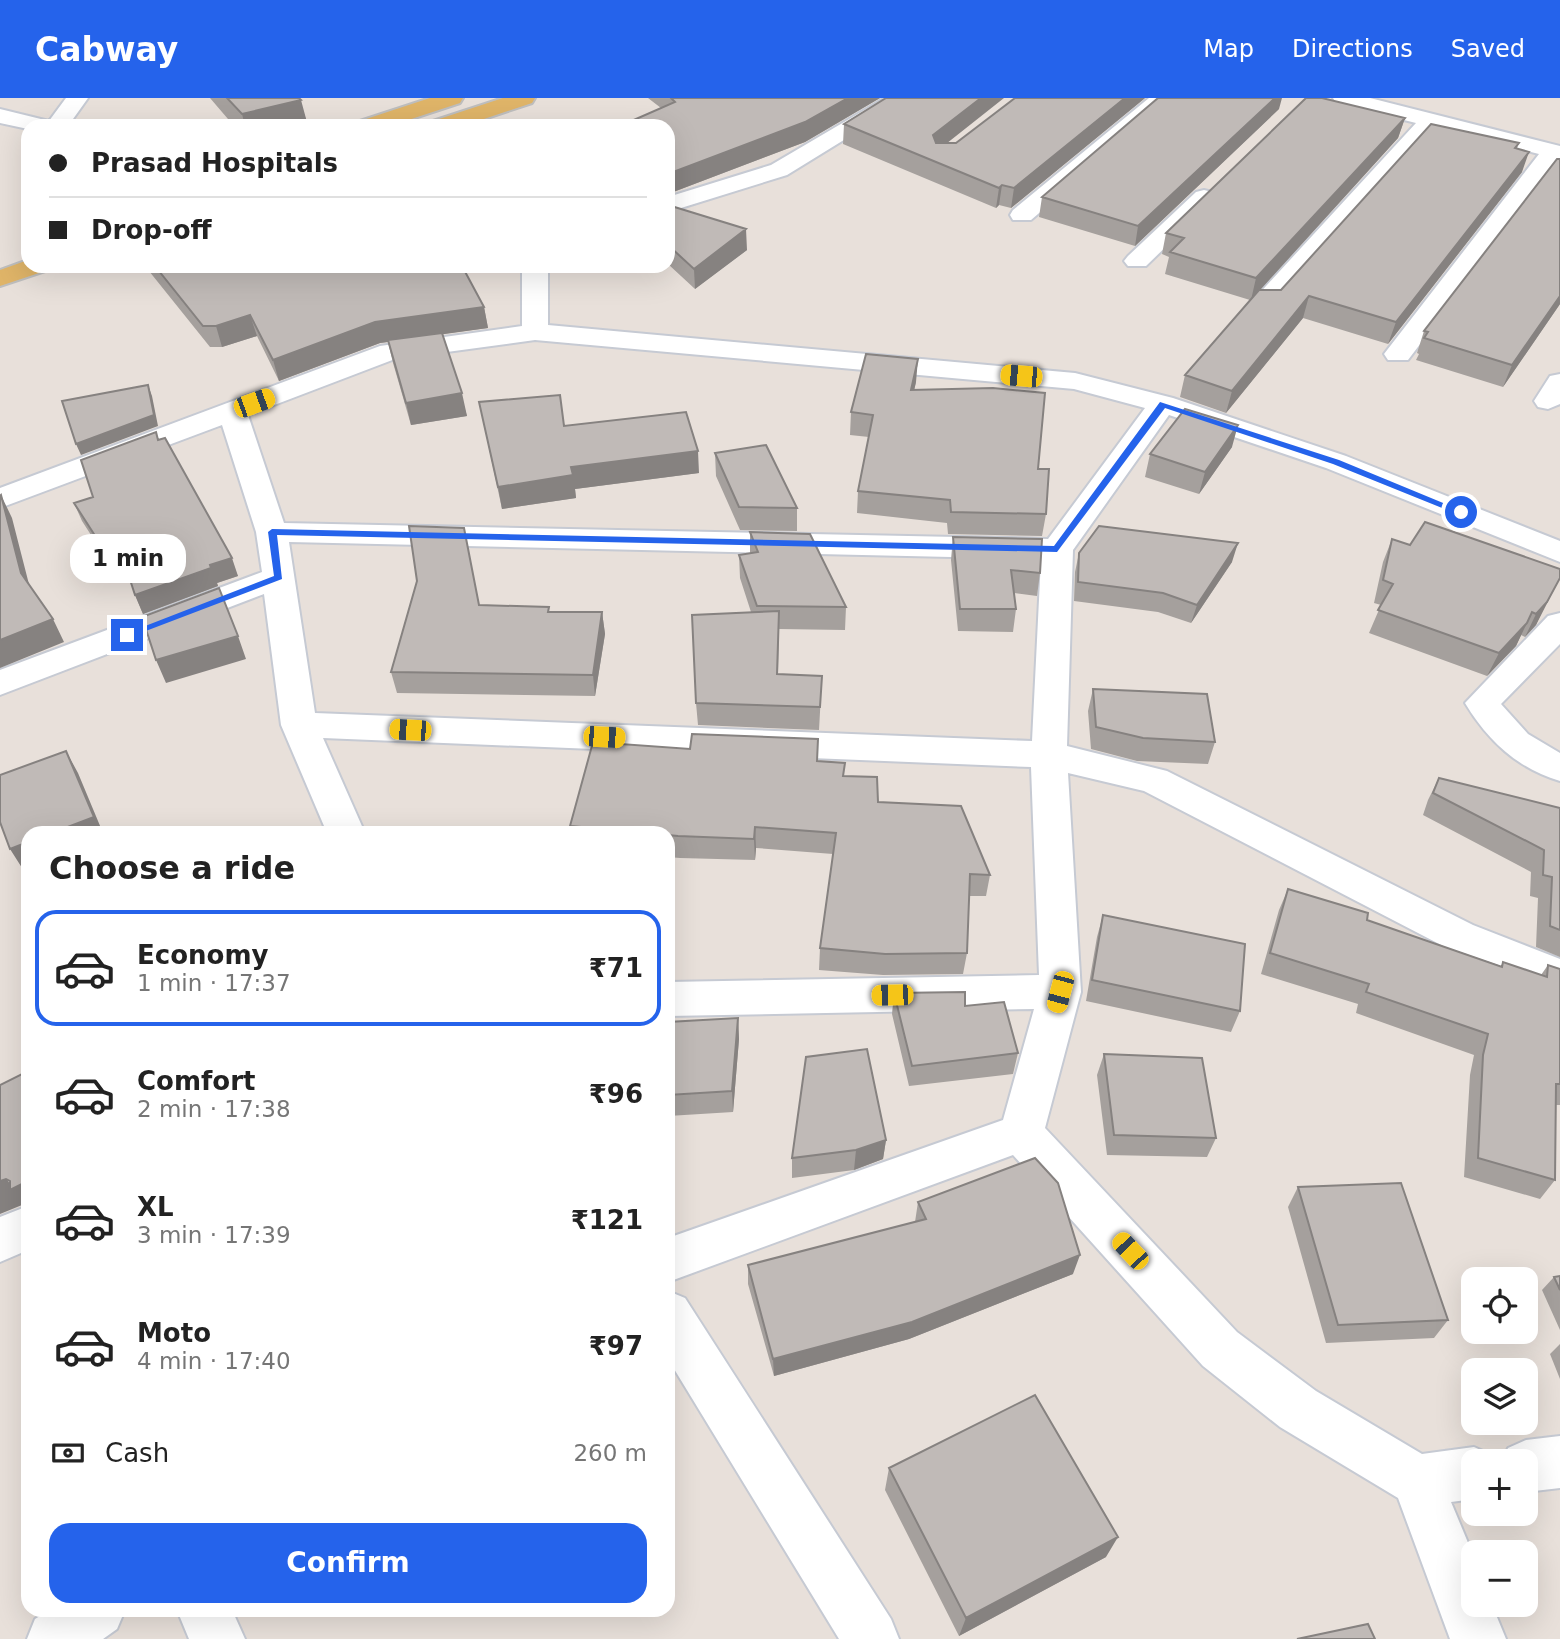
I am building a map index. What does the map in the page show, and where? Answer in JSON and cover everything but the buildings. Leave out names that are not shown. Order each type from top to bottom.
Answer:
[{"type":"main road","points":[[389,119],[452,98]]},
{"type":"main road","points":[[462,119],[524,98]]},
{"type":"main road","points":[[0,278],[21,271]]},
{"type":"street","points":[[63,119],[77,98]]},
{"type":"street","points":[[675,203],[779,170],[901,98]]},
{"type":"street","points":[[1022,215],[1162,98]]},
{"type":"street","points":[[1344,98],[1556,152],[1398,354]]},
{"type":"street","points":[[0,116],[21,121]]},
{"type":"street","points":[[1264,304],[1431,120]]},
{"type":"street","points":[[1137,261],[1217,184]]},
{"type":"street","points":[[535,273],[535,332]]},
{"type":"street","points":[[0,499],[390,352],[535,332],[1075,381],[1163,404],[1336,462],[1560,552]]},
{"type":"street","points":[[1021,1133],[1060,992],[1049,755],[1057,549],[1163,404]]},
{"type":"street","points":[[232,411],[272,532],[299,725],[343,826]]},
{"type":"street","points":[[272,532],[1057,549]]},
{"type":"street","points":[[0,683],[279,577]]},
{"type":"street","points":[[1560,624],[1482,703],[1496,725],[1531,757],[1560,768]]},
{"type":"street","points":[[299,725],[1049,755],[1154,780],[1459,936],[1560,976]]},
{"type":"street","points":[[675,999],[1060,992]]},
{"type":"street","points":[[675,1257],[1021,1133]]},
{"type":"street","points":[[1021,1133],[1220,1349],[1298,1409],[1418,1480],[1461,1475]]},
{"type":"street","points":[[0,1240],[21,1230]]},
{"type":"street","points":[[675,1325],[871,1639]]},
{"type":"street","points":[[1538,1465],[1560,1462]]},
{"type":"street","points":[[1418,1480],[1478,1639]]},
{"type":"street","points":[[55,1639],[88,1617]]},
{"type":"street","points":[[207,1617],[217,1639]]},
{"type":"route","points":[[127,635],[279,577],[272,532],[1057,549],[1163,404],[1336,462],[1461,512]]}]
